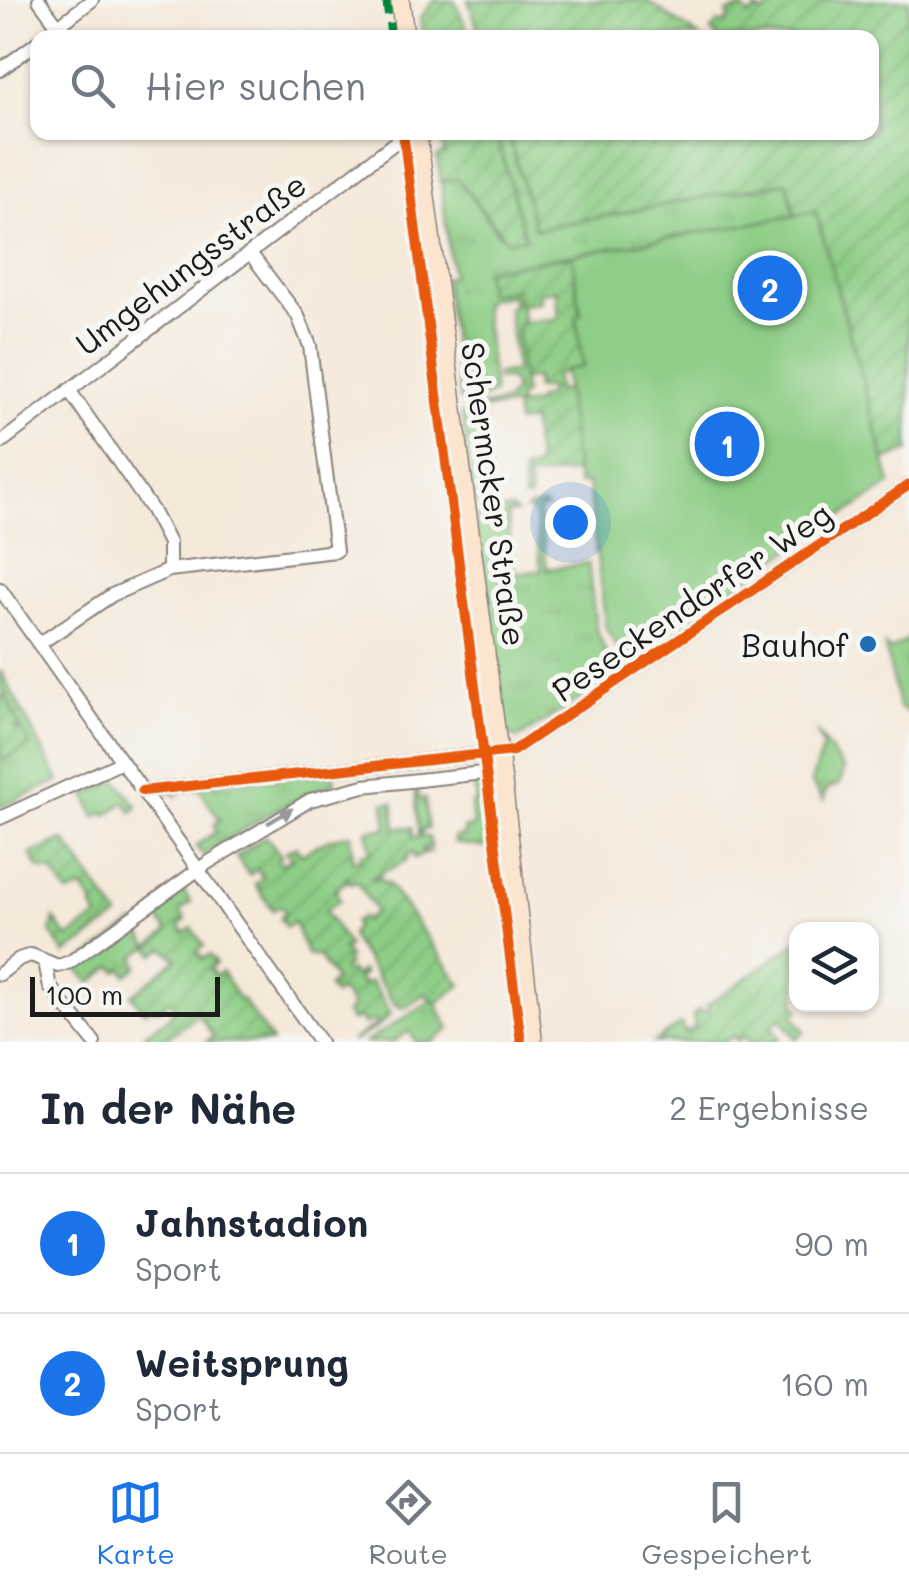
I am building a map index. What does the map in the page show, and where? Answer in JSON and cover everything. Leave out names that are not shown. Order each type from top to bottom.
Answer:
[{"type":"main road","points":[[400,0],[404,30]]},
{"type":"main road","name":"Schermcker Straße","points":[[418,140],[533,1042]]},
{"type":"street","points":[[40,0],[58,26]]},
{"type":"street","points":[[53,30],[92,0]]},
{"type":"street","points":[[0,70],[30,48]]},
{"type":"street","name":"Umgehungsstraße","points":[[0,442],[400,140]]},
{"type":"street","points":[[38,644],[112,595],[169,570],[336,551],[310,346],[298,316],[250,252]]},
{"type":"street","points":[[69,390],[152,510],[169,543],[169,570]]},
{"type":"street","name":"Peseckendorfer Weg","points":[[500,763],[909,484]]},
{"type":"street","points":[[0,589],[320,1042]]},
{"type":"street","points":[[0,818],[122,762]]},
{"type":"street","points":[[142,792],[338,768],[500,763]]},
{"type":"street","points":[[0,974],[31,955],[58,966],[70,962],[276,818],[324,796],[500,763]]},
{"type":"street","points":[[46,962],[50,988],[94,1042]]},
{"type":"green space","points":[[434,0],[455,1],[467,30],[422,30],[420,19]]},
{"type":"green space","points":[[468,0],[646,0],[689,30],[479,30]]},
{"type":"green space","points":[[784,0],[909,0],[909,451],[885,460],[816,213],[795,216],[787,182],[535,229],[510,140],[879,140],[879,30],[713,30],[718,23],[725,24],[727,13],[742,8],[749,16],[758,9],[762,14]]},
{"type":"green space","points":[[440,140],[498,140],[525,238],[507,241],[458,179],[441,182],[437,156],[445,153]]},
{"type":"green space","points":[[498,140],[510,140],[535,229],[787,181],[795,216],[485,270],[517,289],[523,319],[517,328],[524,395],[518,396],[519,406],[464,410],[505,402],[515,389],[510,379],[497,380],[497,374],[516,371],[508,307],[514,305],[512,295],[487,300],[483,307],[494,393],[479,400],[460,400],[444,278],[452,276],[441,182],[458,178],[499,235],[525,238]]},
{"type":"green space","points":[[816,212],[891,484],[624,659],[606,628],[588,484],[578,484],[576,472],[564,370],[583,367],[576,316],[581,315],[572,255]]},
{"type":"green space","points":[[572,255],[581,315],[577,316],[583,368],[555,375],[557,391],[567,390],[576,472],[528,478],[530,498],[524,499],[523,470],[538,467],[531,421],[517,423],[515,407],[537,403],[551,388],[536,389],[535,378],[522,380],[517,327],[521,323],[559,318],[556,290],[539,292],[540,302],[520,305],[516,289],[487,294],[485,270]]},
{"type":"green space","points":[[483,412],[494,503],[474,504],[462,414]]},
{"type":"green space","points":[[544,505],[547,508],[539,510],[547,569],[588,563],[596,628],[612,668],[616,669],[614,677],[517,739],[504,732],[475,518],[480,513],[512,509],[516,513],[507,514],[514,573],[541,571],[534,511],[526,511]]},
{"type":"green space","points":[[909,639],[909,713],[899,708],[885,646],[890,650]]},
{"type":"green space","points":[[0,670],[59,781],[0,807],[0,761],[29,746],[0,685]]},
{"type":"green space","points":[[5,695],[19,725],[15,727],[17,731],[22,729],[30,746],[0,761],[0,697]]},
{"type":"green space","points":[[816,731],[844,770],[840,784],[827,789],[823,801],[811,782],[823,747]]},
{"type":"green space","points":[[333,773],[335,783],[283,806],[203,855],[196,846],[217,831],[214,825],[220,820],[198,787],[178,789],[180,793],[176,796],[172,790],[162,796],[160,793],[166,789]]},
{"type":"green space","points":[[117,780],[138,807],[132,812],[125,802],[107,815],[105,812],[95,817],[86,794]]},
{"type":"green space","points":[[485,783],[494,849],[454,843],[454,837],[464,835],[464,828],[473,827],[474,784]]},
{"type":"green space","points":[[415,790],[419,799],[425,798],[428,829],[422,830],[422,836],[429,837],[431,847],[423,848],[423,852],[431,851],[414,858],[412,852],[408,853],[407,860],[372,878],[374,881],[380,877],[387,882],[461,985],[437,1003],[425,994],[404,1008],[395,1005],[352,939],[354,922],[362,917],[365,921],[376,912],[357,881],[350,883],[346,875],[346,882],[335,889],[340,900],[325,910],[348,946],[343,949],[349,958],[343,969],[355,977],[362,971],[358,979],[361,984],[371,982],[391,1014],[379,1026],[351,1042],[377,1024],[373,1020],[364,1025],[359,1017],[352,1021],[346,1013],[352,1007],[341,991],[334,995],[328,987],[335,980],[318,956],[307,955],[294,922],[286,927],[280,918],[286,913],[280,906],[273,910],[255,884],[263,877],[257,869],[249,875],[236,856],[266,836],[281,856],[281,864],[292,859],[286,852],[296,846],[301,854],[329,839],[351,834],[353,861],[361,860],[361,854],[371,852],[367,830],[387,828],[384,803],[393,802],[396,828],[412,827],[413,837],[419,837]]},
{"type":"green space","points":[[64,840],[119,917],[65,954],[51,933],[54,919],[68,938],[98,917],[83,888],[68,894],[53,872],[38,868],[31,854]]},
{"type":"green space","points":[[183,890],[191,903],[180,911],[186,920],[179,925],[184,933],[192,928],[204,946],[197,951],[202,959],[210,955],[216,963],[210,968],[215,976],[222,972],[272,1042],[206,1042],[213,1036],[198,1014],[162,1042],[151,1042],[145,1034],[175,1008],[170,1001],[157,1010],[154,1007],[144,1012],[132,995],[177,959],[164,948],[155,954],[149,947],[168,932],[153,910]]},
{"type":"green space","points":[[134,923],[149,947],[136,956],[138,967],[127,975],[122,968],[117,971],[113,966],[90,983],[76,966]]},
{"type":"green space","points":[[789,948],[789,1012],[797,1012],[793,1015],[805,1032],[796,1039],[781,1018],[771,1025],[779,1038],[774,1042],[748,1042],[744,1036],[737,1041],[734,1036],[724,1042],[654,1042],[680,1024],[686,1033],[695,1027],[693,1015],[700,1009],[703,1013],[709,1009],[707,1005]]},
{"type":"green space","points":[[434,999],[450,1029],[432,1042],[416,1042],[409,1031],[393,1042],[366,1042]]},
{"type":"marked path","points":[[386,0],[390,30]]},
{"type":"cycle path","points":[[404,140],[521,1042]]},
{"type":"cycle path","points":[[142,791],[513,751],[909,485]]},
{"type":"place","name":"Weitsprung","points":[[770,288]]},
{"type":"place","name":"Jahnstadion","points":[[727,444]]},
{"type":"place","name":"Bauhof","points":[[868,644]]}]
